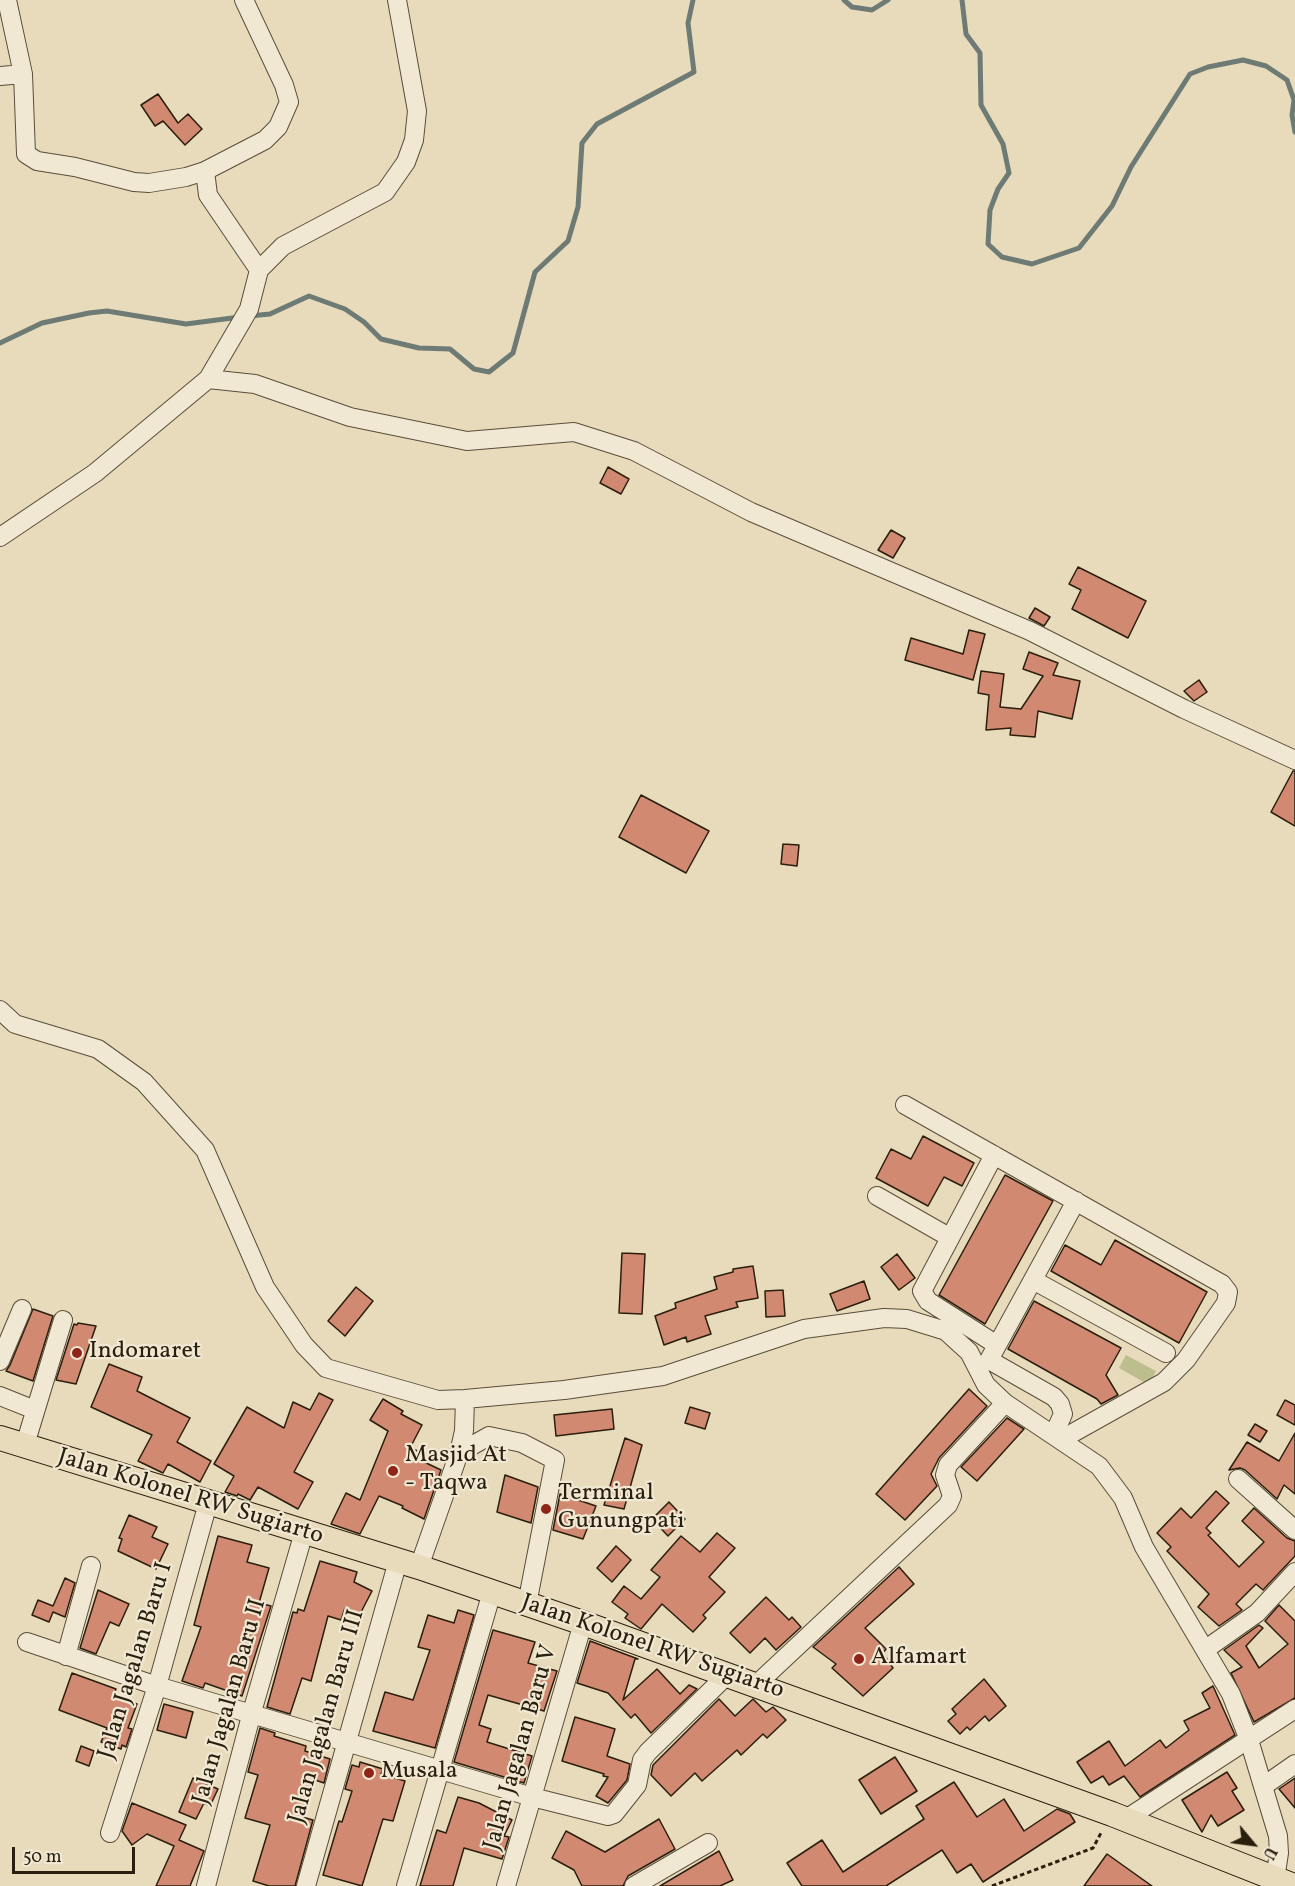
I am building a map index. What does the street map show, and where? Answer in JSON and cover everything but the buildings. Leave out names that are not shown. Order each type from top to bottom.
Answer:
[{"type":"main road","name":"Jalan Kolonel RW Sugiarto","points":[[0,1438],[24,1448],[408,1564],[583,1623],[757,1684],[1119,1817],[1282,1884]]},
{"type":"street","points":[[7,0],[23,74],[26,154],[33,159],[134,182],[148,183],[186,177],[205,171],[265,140],[278,127],[289,102],[288,93],[244,0]]},
{"type":"street","points":[[0,537],[95,473],[208,379],[249,309],[259,270],[283,246],[386,192],[406,162],[414,140],[417,111],[397,0]]},
{"type":"street","points":[[0,76],[23,74]]},
{"type":"street","points":[[205,171],[208,195],[259,270]]},
{"type":"street","points":[[208,379],[255,384],[350,417],[467,441],[574,432],[634,451],[751,512],[1030,631],[1185,709],[1295,760]]},
{"type":"street","points":[[0,1010],[8,1024],[98,1049],[116,1059],[152,1090],[205,1150],[266,1287],[304,1345],[326,1368],[438,1400],[465,1399],[564,1390],[663,1376],[804,1329],[884,1318],[907,1319],[946,1331],[969,1353],[986,1385],[1005,1403],[1100,1466],[1123,1498],[1144,1547],[1231,1694],[1265,1785],[1278,1836],[1282,1884]]},
{"type":"street","points":[[905,1105],[1221,1284],[1228,1292],[1227,1303],[1186,1360],[1164,1382],[1058,1437]]},
{"type":"street","points":[[994,1155],[922,1291],[923,1296],[997,1345]]},
{"type":"street","points":[[877,1196],[949,1237]]},
{"type":"street","points":[[1058,1437],[1063,1414],[1060,1404],[1054,1397],[989,1360],[1076,1201]]},
{"type":"street","points":[[1033,1280],[1166,1353]]},
{"type":"street","points":[[0,1360],[22,1309]]},
{"type":"street","points":[[24,1448],[63,1320]]},
{"type":"street","points":[[0,1396],[35,1410]]},
{"type":"street","name":"Jalan Jagalan Baru III","points":[[306,1886],[346,1741],[408,1564],[459,1454],[464,1431],[465,1399]]},
{"type":"street","points":[[757,1684],[948,1505],[952,1496],[945,1475],[948,1465],[1005,1403]]},
{"type":"street","points":[[459,1454],[489,1436],[522,1443],[555,1460],[527,1604]]},
{"type":"street","points":[[1238,1479],[1295,1530]]},
{"type":"street","name":"Jalan Jagalan Baru I","points":[[110,1833],[157,1686],[208,1503]]},
{"type":"street","name":"Jalan Jagalan Baru II","points":[[206,1886],[252,1712],[304,1532]]},
{"type":"street","points":[[66,1656],[91,1566]]},
{"type":"street","points":[[1206,1649],[1257,1613],[1295,1572]]},
{"type":"street","points":[[406,1886],[492,1592]]},
{"type":"street","name":"Jalan Jagalan Baru V","points":[[506,1886],[583,1623]]},
{"type":"street","points":[[27,1642],[157,1686],[252,1712],[532,1797],[604,1816],[614,1814],[637,1785],[642,1760],[648,1752],[727,1675]]},
{"type":"street","points":[[1119,1817],[1249,1740],[1295,1709]]},
{"type":"street","points":[[1265,1785],[1295,1764]]},
{"type":"street","points":[[633,1886],[708,1843]]},
{"type":"path","points":[[992,1886],[1094,1848],[1119,1817]]},
{"type":"green space","points":[[1126,1355],[1156,1371],[1149,1385],[1119,1368]]},
{"type":"waterway","points":[[249,316],[270,314],[309,296],[345,309],[364,322],[381,339],[419,348],[450,349],[474,369],[489,372],[513,353],[535,272],[568,241],[578,207],[582,143],[597,124],[694,72],[688,23],[693,0]]},
{"type":"waterway","points":[[844,0],[852,7],[872,10],[888,0]]},
{"type":"waterway","points":[[962,0],[966,34],[980,53],[981,105],[1003,144],[1009,173],[998,189],[990,210],[988,244],[1002,257],[1032,264],[1079,248],[1112,206],[1131,167],[1190,74],[1208,67],[1243,60],[1266,66],[1287,80],[1294,100],[1292,115],[1295,132]]},
{"type":"waterway","points":[[0,343],[42,323],[107,311],[186,324],[240,317]]},
{"type":"place","name":"Indomaret","points":[[77,1353]]},
{"type":"place","name":"Masjid At - Taqwa","points":[[393,1471]]},
{"type":"place","name":"Terminal Gunungpati","points":[[546,1509]]},
{"type":"place","name":"Alfamart","points":[[859,1659]]},
{"type":"place","name":"Musala","points":[[369,1773]]}]
